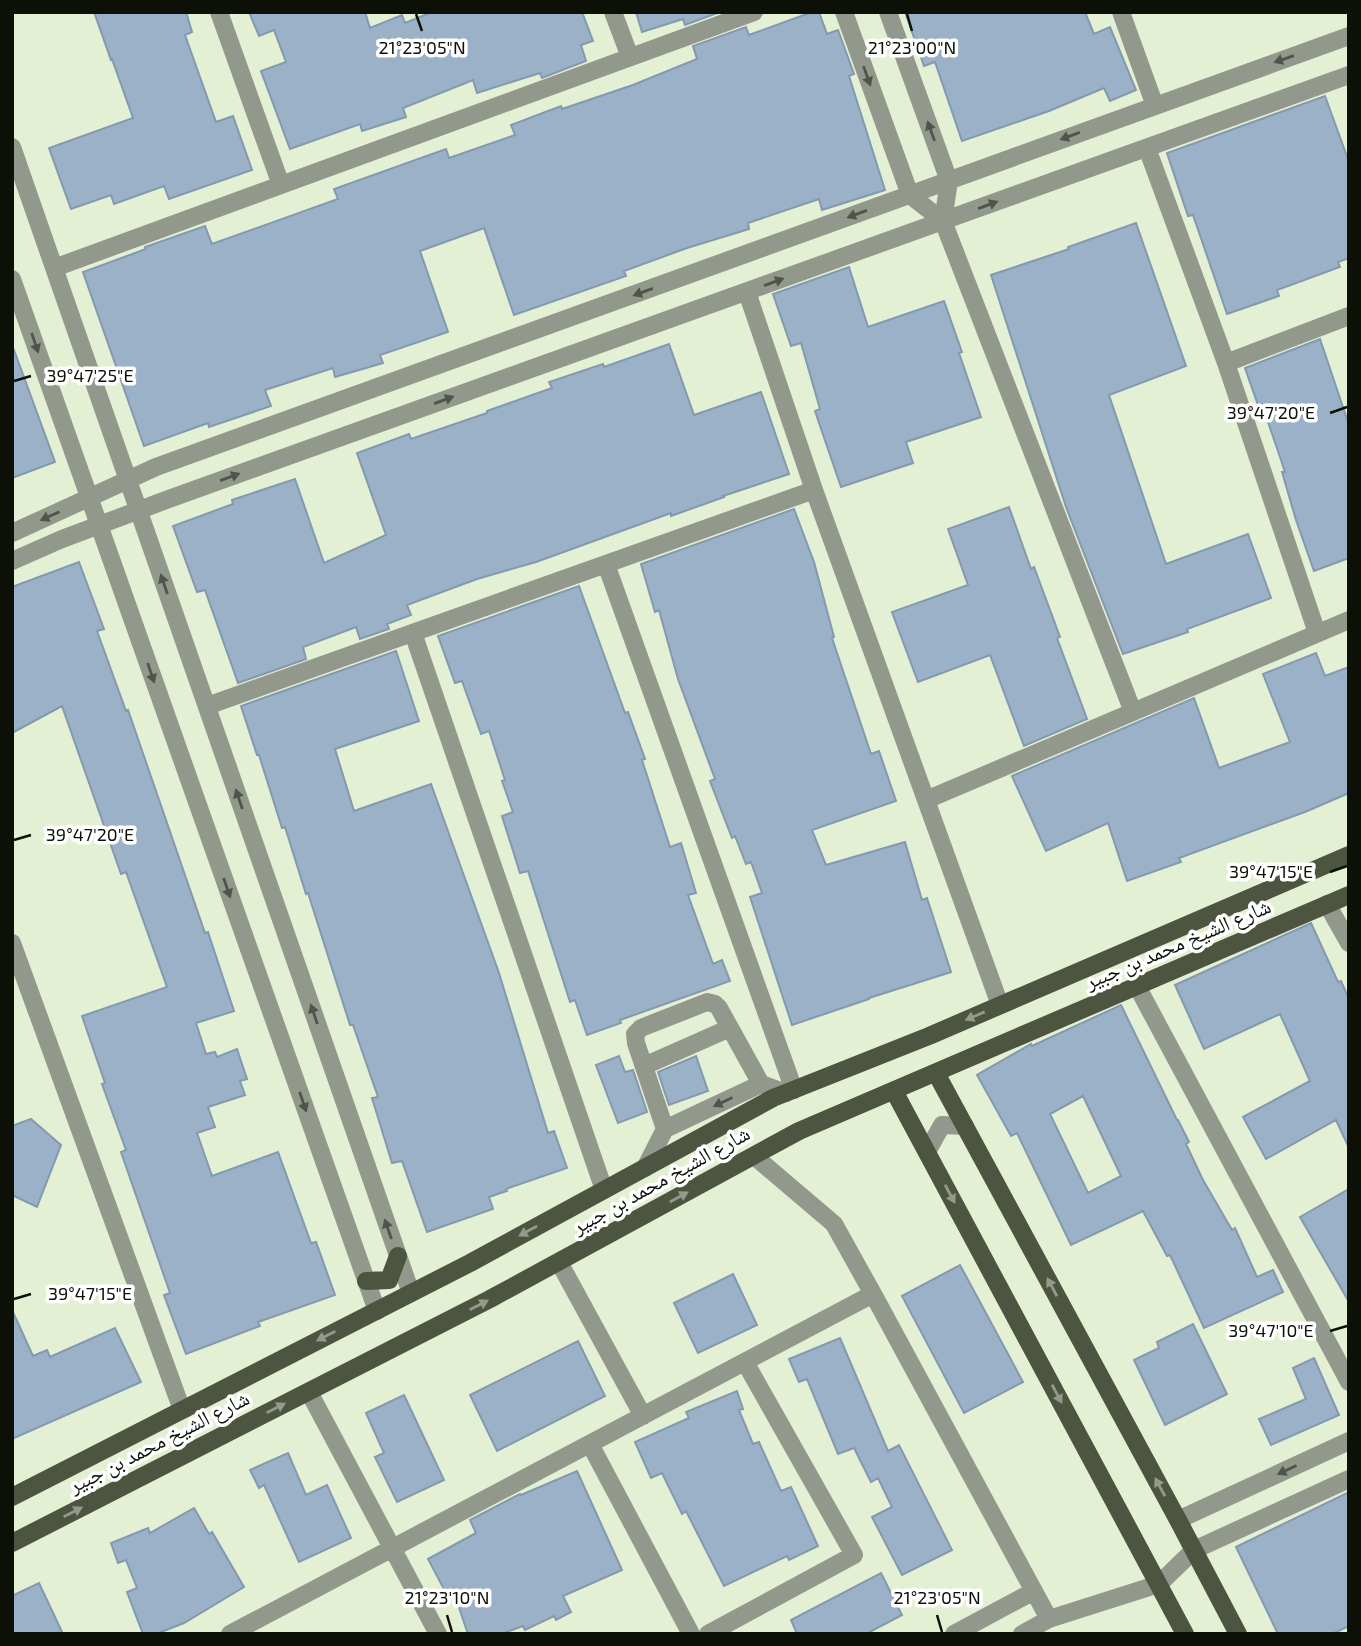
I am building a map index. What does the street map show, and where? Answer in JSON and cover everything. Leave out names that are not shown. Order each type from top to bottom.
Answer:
[{"type":"main road","name":"شارع الشيخ محمد بن جبير","points":[[12,1497],[377,1311],[773,1098],[929,1036],[1349,855]]},
{"type":"main road","name":"شارع الشيخ محمد بن جبير","points":[[12,1542],[490,1299],[799,1131],[1349,895]]},
{"type":"main road","points":[[936,1073],[1238,1634]]},
{"type":"main road","points":[[894,1091],[1185,1634]]},
{"type":"main road","points":[[366,1281],[389,1280],[398,1256]]},
{"type":"street","points":[[219,12],[281,184]]},
{"type":"street","points":[[613,12],[630,57]]},
{"type":"street","points":[[54,268],[754,12]]},
{"type":"street","points":[[844,12],[909,195],[943,221]]},
{"type":"street","points":[[888,12],[948,181],[943,221],[1133,712]]},
{"type":"street","points":[[1121,12],[1155,106]]},
{"type":"street","points":[[12,533],[156,467],[1349,36]]},
{"type":"street","points":[[12,561],[138,510],[1349,75]]},
{"type":"street","points":[[12,147],[411,1293]]},
{"type":"street","points":[[1147,148],[1226,363],[1317,633]]},
{"type":"street","points":[[13,282],[377,1311]]},
{"type":"street","points":[[747,292],[814,490],[1000,1005]]},
{"type":"street","points":[[1226,363],[1349,316]]},
{"type":"street","points":[[206,706],[814,490]]},
{"type":"street","points":[[606,564],[790,1092]]},
{"type":"street","points":[[926,800],[1349,620]]},
{"type":"street","points":[[413,633],[604,1190]]},
{"type":"street","points":[[1327,904],[1349,943]]},
{"type":"street","points":[[12,943],[183,1410]]},
{"type":"street","points":[[1137,986],[1349,1382]]},
{"type":"street","points":[[665,1129],[635,1034],[641,1028],[707,1002],[715,1004],[761,1084]]},
{"type":"street","points":[[644,1066],[730,1028]]},
{"type":"street","points":[[645,1168],[665,1129],[761,1084],[790,1092]]},
{"type":"street","points":[[927,1152],[942,1125],[965,1126]]},
{"type":"street","points":[[754,1156],[834,1224],[1049,1619]]},
{"type":"street","points":[[559,1262],[642,1416]]},
{"type":"street","points":[[230,1634],[873,1294]]},
{"type":"street","points":[[708,1634],[854,1555],[745,1362]]},
{"type":"street","points":[[309,1392],[438,1634]]},
{"type":"street","points":[[1178,1520],[1349,1441]]},
{"type":"street","points":[[590,1444],[691,1634]]},
{"type":"street","points":[[1022,1634],[1049,1619],[1159,1584],[1194,1550],[1349,1479]]},
{"type":"street","points":[[954,1634],[1034,1591]]},
{"type":"building","points":[[94,12],[186,12],[192,32],[185,35],[216,122],[233,116],[252,170],[169,199],[164,186],[114,204],[111,195],[71,209],[49,148],[133,118]]},
{"type":"building","points":[[249,12],[365,12],[370,28],[402,15],[405,23],[432,12],[582,12],[593,41],[581,45],[586,61],[542,78],[540,73],[477,93],[473,80],[403,108],[406,117],[362,131],[360,124],[290,149],[261,71],[286,62],[274,30],[259,36]]},
{"type":"building","points":[[636,12],[720,12],[685,25],[683,19],[642,32]]},
{"type":"building","points":[[812,12],[819,12],[827,34],[838,30],[854,74],[849,76],[885,190],[822,210],[819,199],[748,223],[749,229],[624,271],[626,276],[514,315],[484,228],[420,251],[448,332],[380,355],[383,363],[335,377],[333,368],[265,390],[271,406],[209,427],[208,423],[144,446],[83,272],[205,226],[212,244],[338,199],[334,189],[446,149],[449,158],[515,135],[511,125],[561,106],[562,109],[633,85],[697,59],[693,46],[746,27],[749,35]]},
{"type":"building","points":[[905,12],[1085,12],[1094,34],[1110,27],[1136,90],[1110,101],[1104,88],[1049,111],[962,141],[935,62],[924,66]]},
{"type":"building","points":[[1325,96],[1349,162],[1349,258],[1338,262],[1340,267],[1277,290],[1279,296],[1227,314],[1193,215],[1188,216],[1167,153]]},
{"type":"building","points":[[1136,223],[1186,366],[1109,395],[1166,564],[1248,534],[1271,598],[1187,629],[1188,632],[1123,654],[1066,507],[991,275]]},
{"type":"building","points":[[849,267],[868,327],[944,301],[981,417],[906,442],[913,463],[841,487],[815,411],[820,409],[801,343],[791,346],[773,294]]},
{"type":"building","points":[[1320,339],[1349,425],[1349,558],[1314,571],[1262,404],[1258,405],[1245,368]]},
{"type":"building","points":[[669,344],[694,415],[761,392],[789,474],[407,605],[411,615],[387,624],[389,629],[360,639],[356,627],[303,647],[306,659],[238,683],[205,590],[197,592],[173,526],[233,504],[232,500],[295,479],[324,563],[386,535],[357,453],[409,434],[411,439],[487,413],[552,388],[549,382],[603,364],[604,367]]},
{"type":"building","points":[[14,350],[55,462],[12,478],[12,351]]},
{"type":"building","points":[[1009,507],[1031,569],[1034,567],[1060,637],[1057,638],[1087,719],[1024,746],[990,655],[918,682],[892,612],[968,585],[948,529]]},
{"type":"building","points":[[794,509],[814,562],[834,637],[832,638],[871,754],[879,751],[896,801],[812,830],[826,865],[905,842],[922,900],[927,898],[951,972],[792,1025],[750,897],[762,893],[751,862],[746,864],[735,836],[732,838],[710,781],[715,779],[678,679],[659,610],[655,612],[641,564]]},
{"type":"building","points":[[79,562],[104,629],[97,631],[126,711],[128,710],[234,1011],[196,1023],[206,1054],[215,1052],[217,1057],[237,1049],[247,1079],[240,1081],[245,1095],[208,1107],[215,1127],[197,1133],[212,1176],[278,1152],[311,1243],[316,1242],[335,1295],[258,1322],[260,1326],[186,1354],[164,1295],[170,1293],[121,1152],[126,1150],[102,1084],[105,1083],[82,1016],[167,987],[126,872],[121,874],[62,706],[12,733],[12,587]]},
{"type":"building","points":[[579,586],[625,713],[628,712],[645,759],[642,760],[670,847],[681,843],[696,893],[688,895],[713,964],[722,960],[730,981],[620,1020],[621,1023],[587,1035],[575,1000],[570,1002],[528,871],[520,873],[502,816],[513,812],[489,731],[481,734],[462,681],[455,683],[438,636]]},
{"type":"building","points":[[396,651],[419,721],[335,749],[354,811],[431,784],[499,973],[548,1133],[554,1131],[567,1168],[489,1197],[493,1209],[427,1232],[402,1161],[392,1163],[372,1098],[378,1097],[353,1025],[350,1025],[308,893],[306,894],[285,827],[282,828],[241,706]]},
{"type":"building","points":[[1316,653],[1325,676],[1349,667],[1349,793],[1179,858],[1181,862],[1127,881],[1108,823],[1046,851],[1012,776],[1194,698],[1219,768],[1290,742],[1263,674]]},
{"type":"building","points":[[1311,923],[1338,982],[1341,981],[1349,999],[1349,1148],[1336,1120],[1266,1159],[1243,1117],[1310,1081],[1280,1014],[1204,1049],[1175,985]]},
{"type":"building","points":[[1121,1005],[1189,1142],[1186,1144],[1203,1180],[1232,1230],[1235,1228],[1257,1277],[1273,1270],[1283,1292],[1204,1328],[1170,1255],[1167,1256],[1143,1211],[1071,1245],[1017,1133],[1011,1136],[977,1075],[1031,1044],[1032,1046]],"holes":[[[1083,1096],[1121,1176],[1088,1193],[1050,1114]]]},
{"type":"building","points":[[619,1056],[625,1072],[633,1070],[647,1112],[618,1123],[596,1065]]},
{"type":"building","points":[[696,1056],[708,1091],[669,1105],[658,1072]]},
{"type":"building","points":[[31,1119],[61,1145],[37,1207],[12,1195],[12,1126]]},
{"type":"building","points":[[1349,1189],[1349,1302],[1300,1217]]},
{"type":"building","points":[[960,1265],[1023,1382],[964,1413],[902,1296]]},
{"type":"building","points":[[733,1274],[757,1325],[698,1353],[674,1303]]},
{"type":"building","points":[[12,1310],[33,1356],[47,1350],[50,1357],[115,1328],[141,1382],[12,1439]]},
{"type":"building","points":[[1193,1324],[1227,1394],[1165,1425],[1134,1360],[1159,1348],[1157,1342]]},
{"type":"building","points":[[840,1338],[888,1451],[899,1445],[952,1550],[902,1575],[872,1517],[892,1507],[878,1478],[871,1482],[854,1448],[838,1454],[807,1379],[799,1382],[789,1359]]},
{"type":"building","points":[[578,1341],[605,1396],[497,1451],[470,1395]]},
{"type":"building","points":[[1314,1358],[1339,1415],[1271,1445],[1259,1419],[1306,1399],[1293,1368]]},
{"type":"building","points":[[737,1391],[743,1409],[739,1410],[753,1444],[759,1442],[781,1491],[791,1487],[818,1546],[789,1560],[787,1556],[724,1586],[686,1511],[682,1514],[662,1473],[651,1478],[635,1442],[689,1418],[686,1412]]},
{"type":"building","points":[[404,1395],[444,1480],[397,1502],[375,1457],[384,1453],[366,1413]]},
{"type":"building","points":[[288,1453],[306,1495],[327,1485],[351,1538],[299,1562],[264,1485],[259,1488],[250,1470]]},
{"type":"building","points":[[577,1471],[622,1570],[563,1596],[571,1612],[556,1620],[554,1616],[525,1630],[523,1626],[501,1634],[468,1634],[453,1590],[446,1593],[428,1559],[476,1533],[470,1520],[520,1494]]},
{"type":"building","points":[[1349,1492],[1349,1626],[1332,1634],[1278,1634],[1236,1547]]},
{"type":"building","points":[[194,1508],[209,1534],[212,1532],[244,1587],[184,1623],[156,1634],[143,1634],[127,1592],[137,1588],[126,1560],[118,1563],[111,1543],[148,1528],[150,1533]]},
{"type":"building","points":[[881,1573],[902,1615],[866,1634],[797,1634],[791,1620]]},
{"type":"building","points":[[39,1583],[63,1634],[12,1634],[12,1596]]}]
